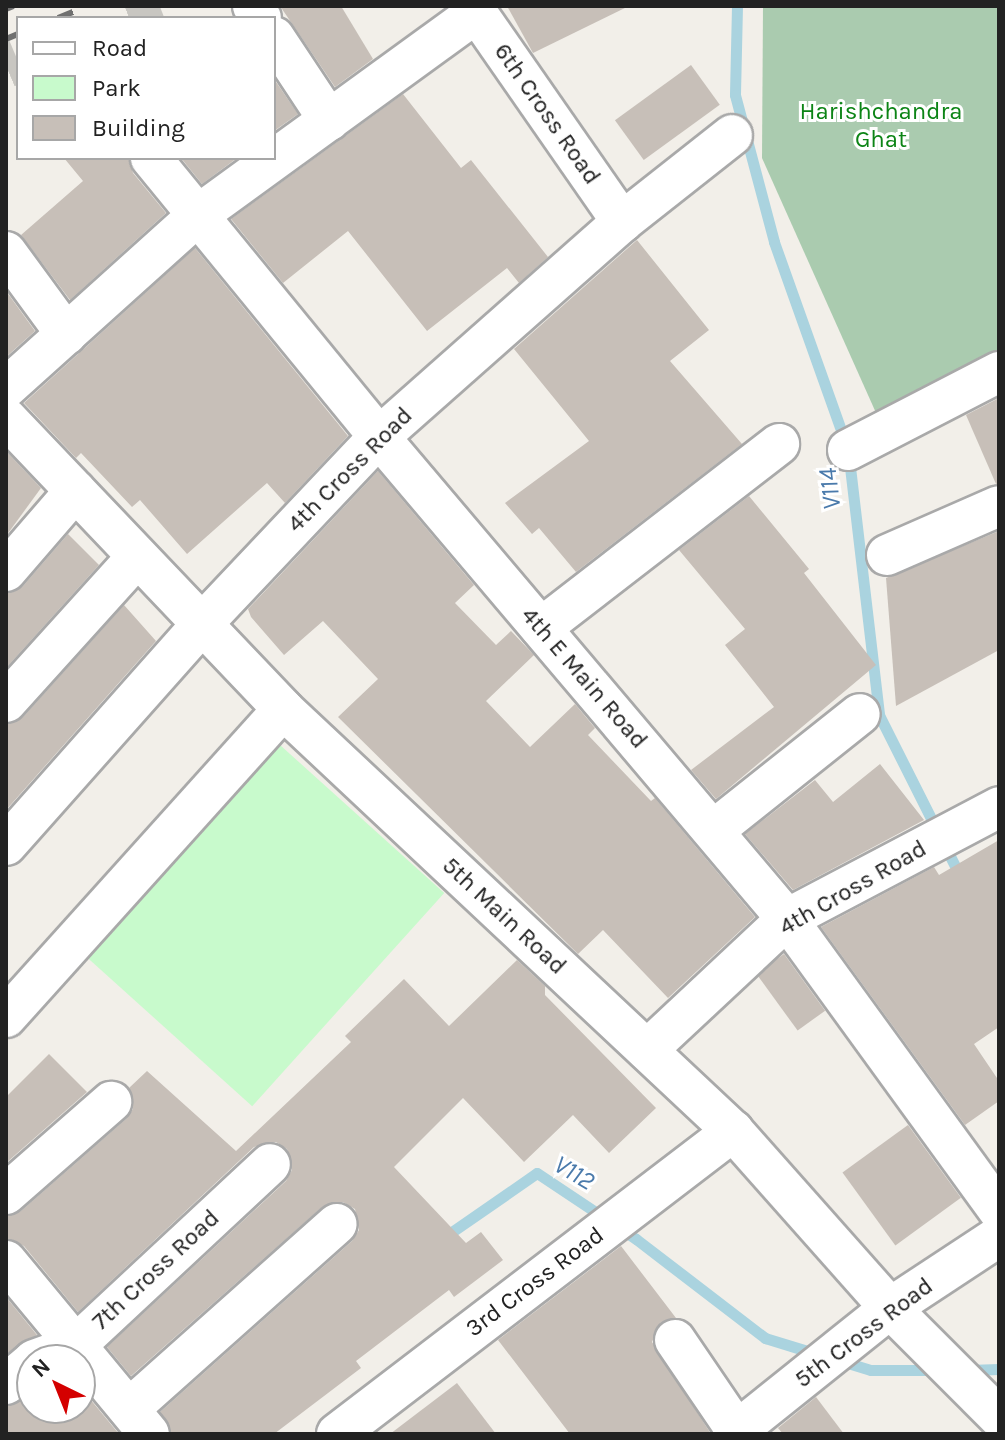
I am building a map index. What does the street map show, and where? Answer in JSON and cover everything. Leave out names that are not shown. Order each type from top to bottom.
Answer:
[{"type":"street","points":[[276,158],[474,10]]},
{"type":"street","name":"6th Cross Road","points":[[474,10],[622,222]]},
{"type":"street","points":[[276,40],[329,120]]},
{"type":"street","name":"4th Cross Road","points":[[6,845],[201,625],[379,437],[622,222],[732,135]]},
{"type":"street","name":"4th E Main Road","points":[[153,160],[379,437],[787,919],[999,1211]]},
{"type":"street","points":[[6,388],[198,215],[274,160]]},
{"type":"street","points":[[6,252],[66,334]]},
{"type":"street","points":[[848,450],[999,372]]},
{"type":"street","name":"5th Main Road","points":[[6,418],[283,709],[733,1131],[890,1308],[999,1417]]},
{"type":"street","points":[[541,628],[779,444]]},
{"type":"street","points":[[6,571],[75,491]]},
{"type":"street","points":[[887,555],[999,506]]},
{"type":"street","points":[[6,702],[136,558]]},
{"type":"street","points":[[6,1017],[283,709]]},
{"type":"street","points":[[714,830],[860,714]]},
{"type":"street","name":"4th Cross Road","points":[[647,1050],[787,919],[999,807]]},
{"type":"street","points":[[6,1194],[111,1102]]},
{"type":"street","name":"3rd Cross Road","points":[[337,1434],[733,1131]]},
{"type":"street","name":"7th Cross Road","points":[[77,1344],[270,1164]]},
{"type":"street","points":[[96,1369],[140,1423],[337,1224]]},
{"type":"street","name":"5th Cross Road","points":[[736,1433],[890,1308],[999,1236]]},
{"type":"street","points":[[6,1261],[75,1344]]},
{"type":"street","points":[[675,1340],[736,1433]]},
{"type":"green space","name":"Harishchandra Ghat","points":[[763,6],[999,6],[999,372],[881,424],[762,158]]},
{"type":"green space","points":[[280,745],[444,893],[252,1106],[88,958]]},
{"type":"building","points":[[280,6],[341,6],[373,59],[335,87]]},
{"type":"building","points":[[507,6],[629,6],[533,53]]},
{"type":"building","points":[[691,65],[720,105],[644,160],[615,120]]},
{"type":"building","points":[[276,82],[298,114],[276,130]]},
{"type":"building","points":[[403,94],[461,168],[471,160],[548,257],[519,283],[507,268],[427,331],[348,231],[283,283],[231,219]]},
{"type":"building","points":[[66,160],[130,160],[133,173],[166,213],[70,300],[21,235],[83,181]]},
{"type":"building","points":[[183,160],[234,160],[202,184]]},
{"type":"building","points":[[637,240],[709,330],[670,361],[742,444],[576,572],[539,528],[532,534],[505,503],[589,441],[514,349]]},
{"type":"building","points":[[195,248],[348,436],[285,503],[267,483],[187,554],[140,500],[132,507],[81,453],[76,458],[24,403]]},
{"type":"building","points":[[6,291],[35,331],[6,357]]},
{"type":"building","points":[[999,398],[999,483],[996,484],[966,415]]},
{"type":"building","points":[[6,451],[41,488],[6,536]]},
{"type":"building","points":[[378,471],[474,585],[455,603],[496,645],[511,631],[534,655],[486,701],[530,747],[575,704],[595,728],[588,735],[651,801],[655,798],[755,917],[668,998],[603,930],[578,954],[338,717],[378,679],[323,621],[284,655],[251,617],[248,609]]},
{"type":"building","points":[[749,496],[809,569],[804,573],[876,665],[716,799],[691,770],[774,707],[725,645],[745,629],[679,550]]},
{"type":"building","points":[[999,531],[999,650],[896,706],[886,578]]},
{"type":"building","points":[[68,534],[99,565],[6,668],[6,593],[23,586]]},
{"type":"building","points":[[124,605],[156,641],[6,810],[6,724],[23,717]]},
{"type":"building","points":[[880,764],[924,820],[793,890],[745,834],[815,780],[833,802]]},
{"type":"building","points":[[999,840],[999,1027],[974,1044],[999,1081],[999,1101],[965,1125],[821,927],[934,867],[939,875]]},
{"type":"building","points":[[784,954],[825,1011],[798,1031],[756,974]]},
{"type":"building","points":[[517,960],[545,986],[545,995],[656,1108],[609,1153],[573,1115],[524,1162],[463,1098],[394,1167],[466,1243],[481,1232],[503,1260],[454,1297],[449,1290],[356,1361],[361,1368],[274,1434],[171,1434],[160,1412],[352,1241],[359,1230],[355,1209],[343,1202],[322,1207],[131,1376],[107,1347],[286,1181],[292,1170],[287,1149],[276,1142],[254,1147],[78,1312],[24,1246],[6,1239],[6,1216],[21,1211],[126,1119],[133,1109],[129,1088],[147,1071],[236,1151],[351,1042],[345,1036],[404,979],[449,1026]]},
{"type":"building","points":[[49,1054],[87,1092],[6,1163],[6,1097]]},
{"type":"building","points":[[908,1125],[961,1198],[895,1245],[842,1173]]},
{"type":"building","points":[[621,1246],[676,1318],[661,1322],[652,1342],[711,1434],[570,1434],[498,1340]]},
{"type":"building","points":[[6,1297],[37,1335],[22,1344],[16,1344],[16,1348],[6,1354]]},
{"type":"building","points":[[457,1383],[496,1434],[390,1434]]},
{"type":"building","points":[[816,1397],[844,1434],[783,1434],[778,1428]]},
{"type":"building","points":[[16,1401],[16,1424],[96,1424],[96,1406],[119,1434],[6,1434],[6,1406]]},
{"type":"waterway","name":"V114","points":[[737,6],[735,95],[774,242],[848,450],[879,715],[961,878]]},
{"type":"waterway","name":"V112","points":[[443,1238],[537,1173],[636,1239],[765,1338],[817,1354]]},
{"type":"waterway","name":"V112","points":[[838,1360],[871,1370],[939,1370]]},
{"type":"waterway","name":"V112","points":[[968,1370],[999,1369]]},
{"type":"tunnel","points":[[134,16],[160,6]]},
{"type":"tunnel","points":[[6,66],[16,62]]},
{"type":"railway","points":[[6,9],[13,6]]},
{"type":"railway","points":[[63,16],[87,6]]},
{"type":"railway","points":[[6,39],[16,35]]}]
